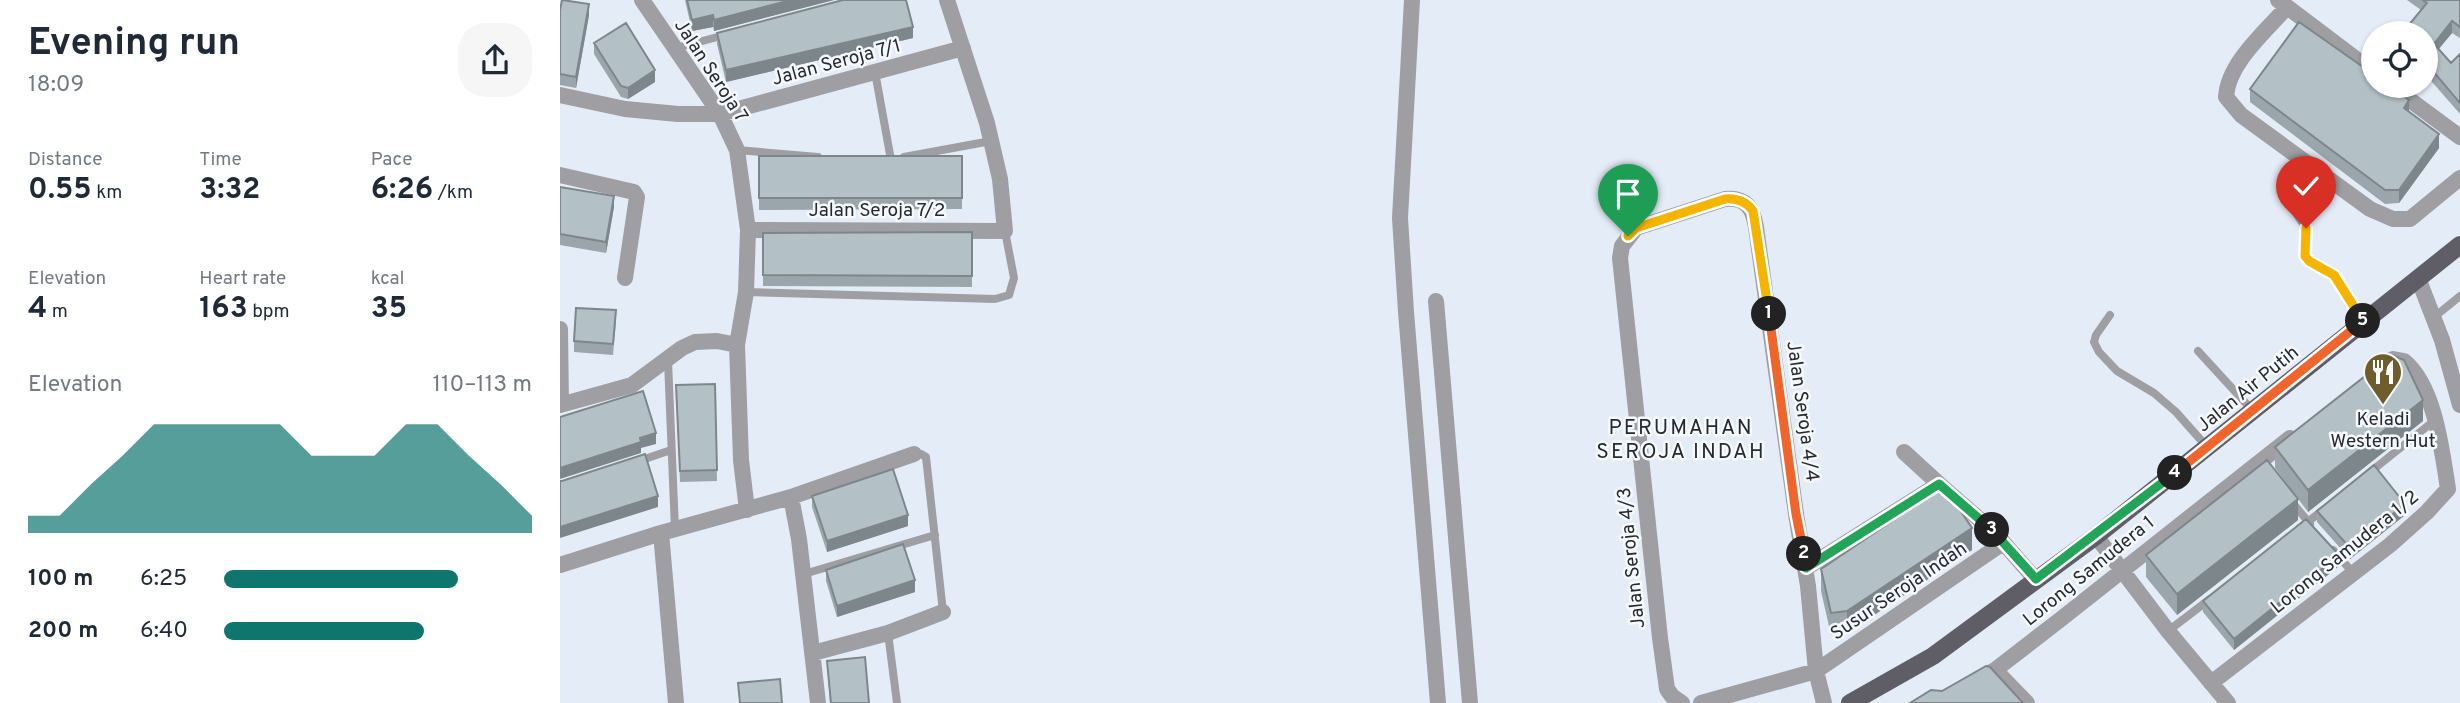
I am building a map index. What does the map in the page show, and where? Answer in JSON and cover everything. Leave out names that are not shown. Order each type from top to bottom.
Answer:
[{"type":"main road","name":"Jalan Air Putih","points":[[1850,703],[1933,656],[2096,536],[2460,245]]},
{"type":"street","name":"Jalan Seroja 7","points":[[642,0],[720,114],[737,150],[748,230],[746,292],[737,345],[741,460],[747,510]]},
{"type":"street","points":[[947,0],[991,141],[1000,179],[1005,231]]},
{"type":"street","points":[[1412,0],[1401,228],[1438,703]]},
{"type":"street","points":[[2361,63],[2282,2],[2235,66],[2227,82],[2226,97],[2241,115],[2370,209],[2393,219],[2410,219],[2460,178]]},
{"type":"street","name":"Jalan Seroja 7/1","points":[[560,95],[625,108],[678,114],[720,114],[963,48]]},
{"type":"street","points":[[2407,98],[2460,137]]},
{"type":"street","points":[[560,175],[634,192],[637,197],[625,278]]},
{"type":"street","name":"Jalan Seroja 4/4","points":[[1628,236],[1636,228],[1725,199],[1743,201],[1753,211],[1806,568],[1816,671],[1824,703]]},
{"type":"street","name":"Jalan Seroja 7/2","points":[[748,230],[1005,231]]},
{"type":"street","name":"Jalan Seroja 4/3","points":[[1628,236],[1622,246],[1620,258],[1659,626],[1667,689],[1682,703]]},
{"type":"street","points":[[2418,278],[2442,340],[2460,405]]},
{"type":"street","points":[[1436,301],[1470,703]]},
{"type":"street","points":[[560,329],[560,405],[632,385],[682,348],[695,342],[717,341],[737,345]]},
{"type":"street","name":"Lorong Samudera 1/2","points":[[2211,683],[2354,574],[2454,487],[2426,393],[2416,373],[2404,360],[2393,359],[2375,370]]},
{"type":"street","name":"Lorong Samudera 1","points":[[1964,687],[1995,670],[2122,569],[2264,466],[2300,430]]},
{"type":"street","points":[[1904,452],[1995,533],[2036,579]]},
{"type":"street","points":[[560,565],[668,531],[791,497],[914,454]]},
{"type":"street","points":[[1806,568],[1939,484]]},
{"type":"street","points":[[791,497],[818,703]]},
{"type":"street","points":[[668,531],[676,703]]},
{"type":"street","points":[[2096,536],[2168,631],[2228,703]]},
{"type":"street","name":"Susur Seroja Indah","points":[[1816,671],[2003,543]]},
{"type":"street","points":[[813,653],[888,632],[943,612]]},
{"type":"street","points":[[1995,670],[2027,703]]},
{"type":"street","points":[[1701,703],[1816,671]]},
{"type":"lane","points":[[676,48],[729,34]]},
{"type":"lane","points":[[875,72],[891,160]]},
{"type":"lane","points":[[880,160],[991,141]]},
{"type":"lane","points":[[737,150],[823,158]]},
{"type":"lane","points":[[2290,204],[2306,228],[2305,256],[2334,275],[2364,321]]},
{"type":"lane","points":[[746,292],[995,299],[1009,295],[1014,278],[1005,231]]},
{"type":"lane","points":[[2433,318],[2460,296]]},
{"type":"lane","points":[[2110,315],[2094,341],[2099,352],[2116,371],[2154,393],[2176,412],[2207,447]]},
{"type":"lane","points":[[2198,351],[2253,411]]},
{"type":"lane","points":[[668,360],[671,450],[668,531]]},
{"type":"lane","points":[[2361,480],[2435,420]]},
{"type":"lane","points":[[622,466],[671,450]]},
{"type":"lane","points":[[914,454],[926,457],[943,612]]},
{"type":"lane","points":[[2284,492],[2317,533]]},
{"type":"lane","points":[[2297,531],[2329,505]]},
{"type":"lane","points":[[803,574],[935,535]]},
{"type":"lane","points":[[2326,543],[2354,574]]},
{"type":"lane","points":[[2168,631],[2222,589]]},
{"type":"lane","points":[[888,632],[897,703]]},
{"type":"building","points":[[562,0],[589,4],[576,77],[560,74]]},
{"type":"building","points":[[687,0],[791,0],[714,20],[713,15],[692,20]]},
{"type":"building","points":[[843,0],[906,0],[913,27],[726,70],[717,33]]},
{"type":"building","points":[[2423,0],[2460,0],[2460,27],[2452,21],[2438,39],[2438,21],[2412,21],[2427,3]]},
{"type":"building","points":[[2299,22],[2361,66],[2361,98],[2406,98],[2409,100],[2404,108],[2439,134],[2399,190],[2385,190],[2250,89]]},
{"type":"building","points":[[626,23],[655,70],[628,88],[621,86],[594,43]]},
{"type":"building","points":[[2438,48],[2451,63],[2460,54],[2460,103],[2438,77]]},
{"type":"building","points":[[759,156],[962,156],[962,198],[759,198]]},
{"type":"building","points":[[560,187],[614,196],[606,242],[560,234]]},
{"type":"building","points":[[972,232],[972,276],[763,275],[763,233]]},
{"type":"building","points":[[576,308],[616,310],[613,344],[574,341]]},
{"type":"building","points":[[2392,355],[2404,360],[2423,400],[2308,490],[2275,447]]},
{"type":"building","points":[[715,384],[717,470],[680,471],[676,385]]},
{"type":"building","points":[[643,391],[656,433],[640,438],[641,442],[560,468],[560,417]]},
{"type":"building","points":[[645,454],[658,496],[560,527],[560,481]]},
{"type":"building","points":[[2267,460],[2298,499],[2177,594],[2146,555]]},
{"type":"building","points":[[2374,465],[2405,504],[2350,548],[2317,511]]},
{"type":"building","points":[[893,469],[908,515],[827,541],[812,496]]},
{"type":"building","points":[[1944,486],[1972,528],[1847,611],[1831,613],[1821,569]]},
{"type":"building","points":[[2306,519],[2339,555],[2234,639],[2203,601]]},
{"type":"building","points":[[903,544],[915,580],[837,606],[826,570]]},
{"type":"building","points":[[865,657],[869,703],[831,703],[827,661]]},
{"type":"building","points":[[1986,666],[1990,667],[2023,703],[1910,703],[1931,690],[1942,691]]},
{"type":"building","points":[[780,679],[782,703],[740,703],[738,683]]},
{"type":"place","name":"Keladi Western Hut","points":[[2383,406]]},
{"type":"district","name":"PERUMAHAN SEROJA INDAH","points":[[1681,439]]},
{"type":"route","points":[[1628,236],[1636,228],[1725,199],[1743,201],[1753,211],[1806,568],[1939,484],[1995,533],[2036,579],[2096,536],[2364,321],[2334,275],[2305,256],[2306,228]]}]
